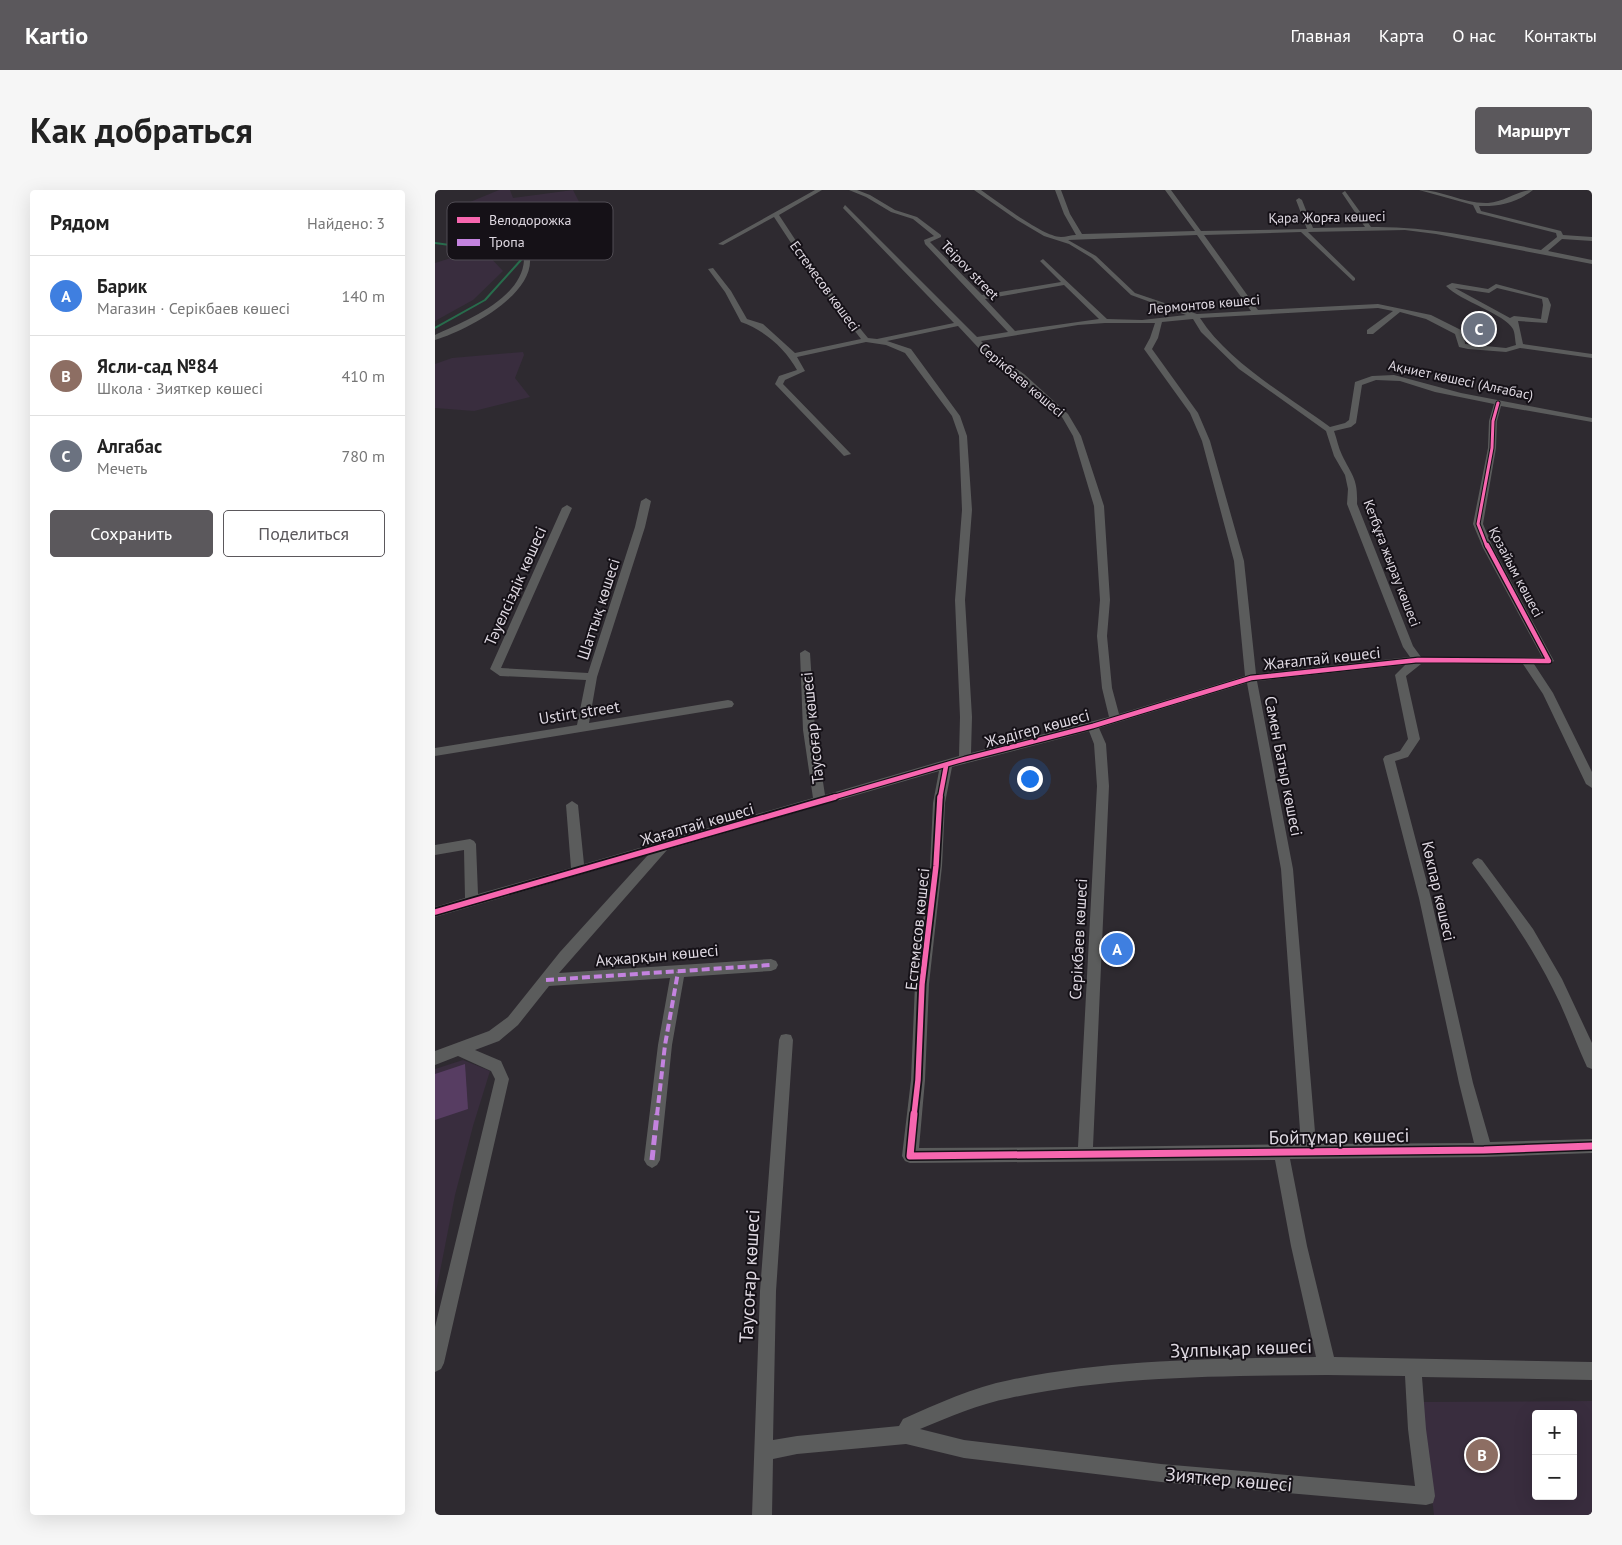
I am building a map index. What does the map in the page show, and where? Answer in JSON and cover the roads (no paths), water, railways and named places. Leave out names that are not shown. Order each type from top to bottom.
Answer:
[{"type":"street","points":[[721,244],[819,190]]},
{"type":"street","name":"Teipov street","points":[[852,190],[868,196],[893,211],[915,218],[939,236],[926,241],[1013,333]]},
{"type":"street","points":[[977,190],[1046,235],[1071,243],[1094,257],[1133,294],[1195,316],[1204,330],[1242,367],[1329,430]]},
{"type":"street","points":[[1058,190],[1067,214],[1080,236]]},
{"type":"street","points":[[1168,190],[1256,312]]},
{"type":"street","points":[[1422,190],[1476,206],[1514,200],[1530,190]]},
{"type":"street","points":[[1345,194],[1369,228]]},
{"type":"street","points":[[1500,194],[1514,200]]},
{"type":"street","points":[[1299,200],[1310,229]]},
{"type":"street","points":[[1476,206],[1479,212],[1550,229],[1559,232],[1560,237]]},
{"type":"street","name":"Серікбаев көшесі","points":[[845,207],[989,354],[1021,376],[1065,416],[1077,436],[1099,506],[1105,600],[1102,636],[1107,688],[1115,720]]},
{"type":"street","name":"Естемесов көшесі","points":[[775,214],[818,280],[860,334],[871,340],[888,343],[908,351],[956,416],[963,436],[967,510],[960,600],[966,717],[965,759]]},
{"type":"street","name":"Қара Жорға көшесі","points":[[1059,239],[1080,236],[1198,232],[1405,228],[1592,262]]},
{"type":"street","points":[[1302,230],[1353,279]]},
{"type":"street","points":[[1542,253],[1560,237],[1592,239]]},
{"type":"street","points":[[435,338],[490,309],[521,284],[525,276],[526,260]]},
{"type":"street","points":[[1043,261],[1105,321]]},
{"type":"street","points":[[711,269],[728,291],[744,320],[760,326],[793,356],[801,371],[782,378],[779,384],[847,454]]},
{"type":"street","points":[[979,298],[1066,283]]},
{"type":"street","points":[[1516,328],[1508,320],[1456,292],[1449,286],[1465,286],[1489,291],[1496,286],[1545,298],[1547,305],[1544,321],[1514,318],[1520,346],[1592,356]]},
{"type":"street","name":"Лермонтов көшесі","points":[[975,340],[1105,321],[1142,322],[1195,316],[1378,306],[1428,317],[1461,334],[1462,345],[1468,347],[1507,350],[1520,346]]},
{"type":"street","points":[[1370,332],[1399,310]]},
{"type":"street","name":"Самен Батыр көшесі","points":[[1159,320],[1154,338],[1147,349],[1194,413],[1206,441],[1239,562],[1251,678],[1287,869],[1309,1152]]},
{"type":"street","points":[[793,356],[958,324]]},
{"type":"street","name":"Ақниет көшесі (Алғабас)","points":[[1329,430],[1348,426],[1353,421],[1358,384],[1373,378],[1386,377],[1401,379],[1425,388],[1592,420]]},
{"type":"street","name":"Қозайым көшесі","points":[[1498,403],[1493,421],[1489,462],[1478,524],[1496,564],[1549,661],[1525,660]]},
{"type":"street","name":"Кетбұға жырау көшесі","points":[[1329,430],[1334,438],[1337,454],[1350,476],[1353,490],[1352,504],[1409,647],[1417,660]]},
{"type":"street","name":"Шаттық көшесі","points":[[582,728],[593,677],[641,527],[646,501]]},
{"type":"street","name":"Тәуелсіздік көшесі","points":[[567,508],[495,669],[500,672],[593,677]]},
{"type":"street","name":"Тауcоғар көшесі","points":[[805,653],[809,730],[820,802]]},
{"type":"street","points":[[1417,660],[1525,660],[1548,693],[1592,784]]},
{"type":"street","name":"Жағалтай көшесі","points":[[1115,720],[1251,678],[1417,660]]},
{"type":"street","name":"Көкпар көшесі","points":[[1417,660],[1400,675],[1414,739],[1404,754],[1389,759],[1425,898],[1466,1083],[1484,1150]]},
{"type":"street","name":"Ustirt street","points":[[435,752],[728,704]]},
{"type":"street","name":"Жәдігер көшесі","points":[[965,759],[1115,720]]},
{"type":"street","name":"Серікбаев көшесі","points":[[1085,1154],[1103,786],[1100,744],[1093,726]]},
{"type":"street","name":"Жағалтай көшесі","points":[[435,912],[965,759]]},
{"type":"street","name":"Естемесов көшесі","points":[[910,1156],[918,1080],[922,984],[936,866],[939,803],[946,766]]},
{"type":"street","points":[[572,805],[578,871]]},
{"type":"street","points":[[435,850],[470,844],[472,902]]},
{"type":"street","points":[[435,1058],[495,1036],[507,1026],[663,846]]},
{"type":"street","points":[[1479,863],[1524,925],[1560,987],[1583,1037],[1592,1062]]},
{"type":"street","name":"Ақжарқын көшесі","points":[[546,980],[771,965]]},
{"type":"street","points":[[652,1160],[665,1045],[678,972]]},
{"type":"street","name":"Тауcоғар көшесі","points":[[762,1515],[768,1291],[786,1040]]},
{"type":"street","points":[[435,1363],[501,1079],[496,1066],[460,1050]]},
{"type":"street","name":"Бойтұмар көшесі","points":[[910,1156],[1484,1150],[1592,1146]]},
{"type":"street","points":[[1281,1152],[1299,1246],[1327,1366]]},
{"type":"street","name":"Зұлпықар көшесі","points":[[906,1435],[909,1425],[949,1408],[1008,1388],[1073,1378],[1178,1370],[1327,1366],[1592,1371]]},
{"type":"street","name":"Зияткер көшесі","points":[[906,1435],[964,1449],[1161,1473],[1426,1496],[1417,1429],[1413,1368]]},
{"type":"street","points":[[764,1451],[797,1445],[906,1435]]},
{"type":"waterway","points":[[435,243],[447,245]]},
{"type":"waterway","points":[[435,328],[485,300],[521,260]]},
{"type":"place","name":"Алгабас","points":[[1479,329]]},
{"type":"place","name":"Барик","points":[[1117,949]]},
{"type":"place","name":"Ясли-сад №84","points":[[1482,1455]]}]
